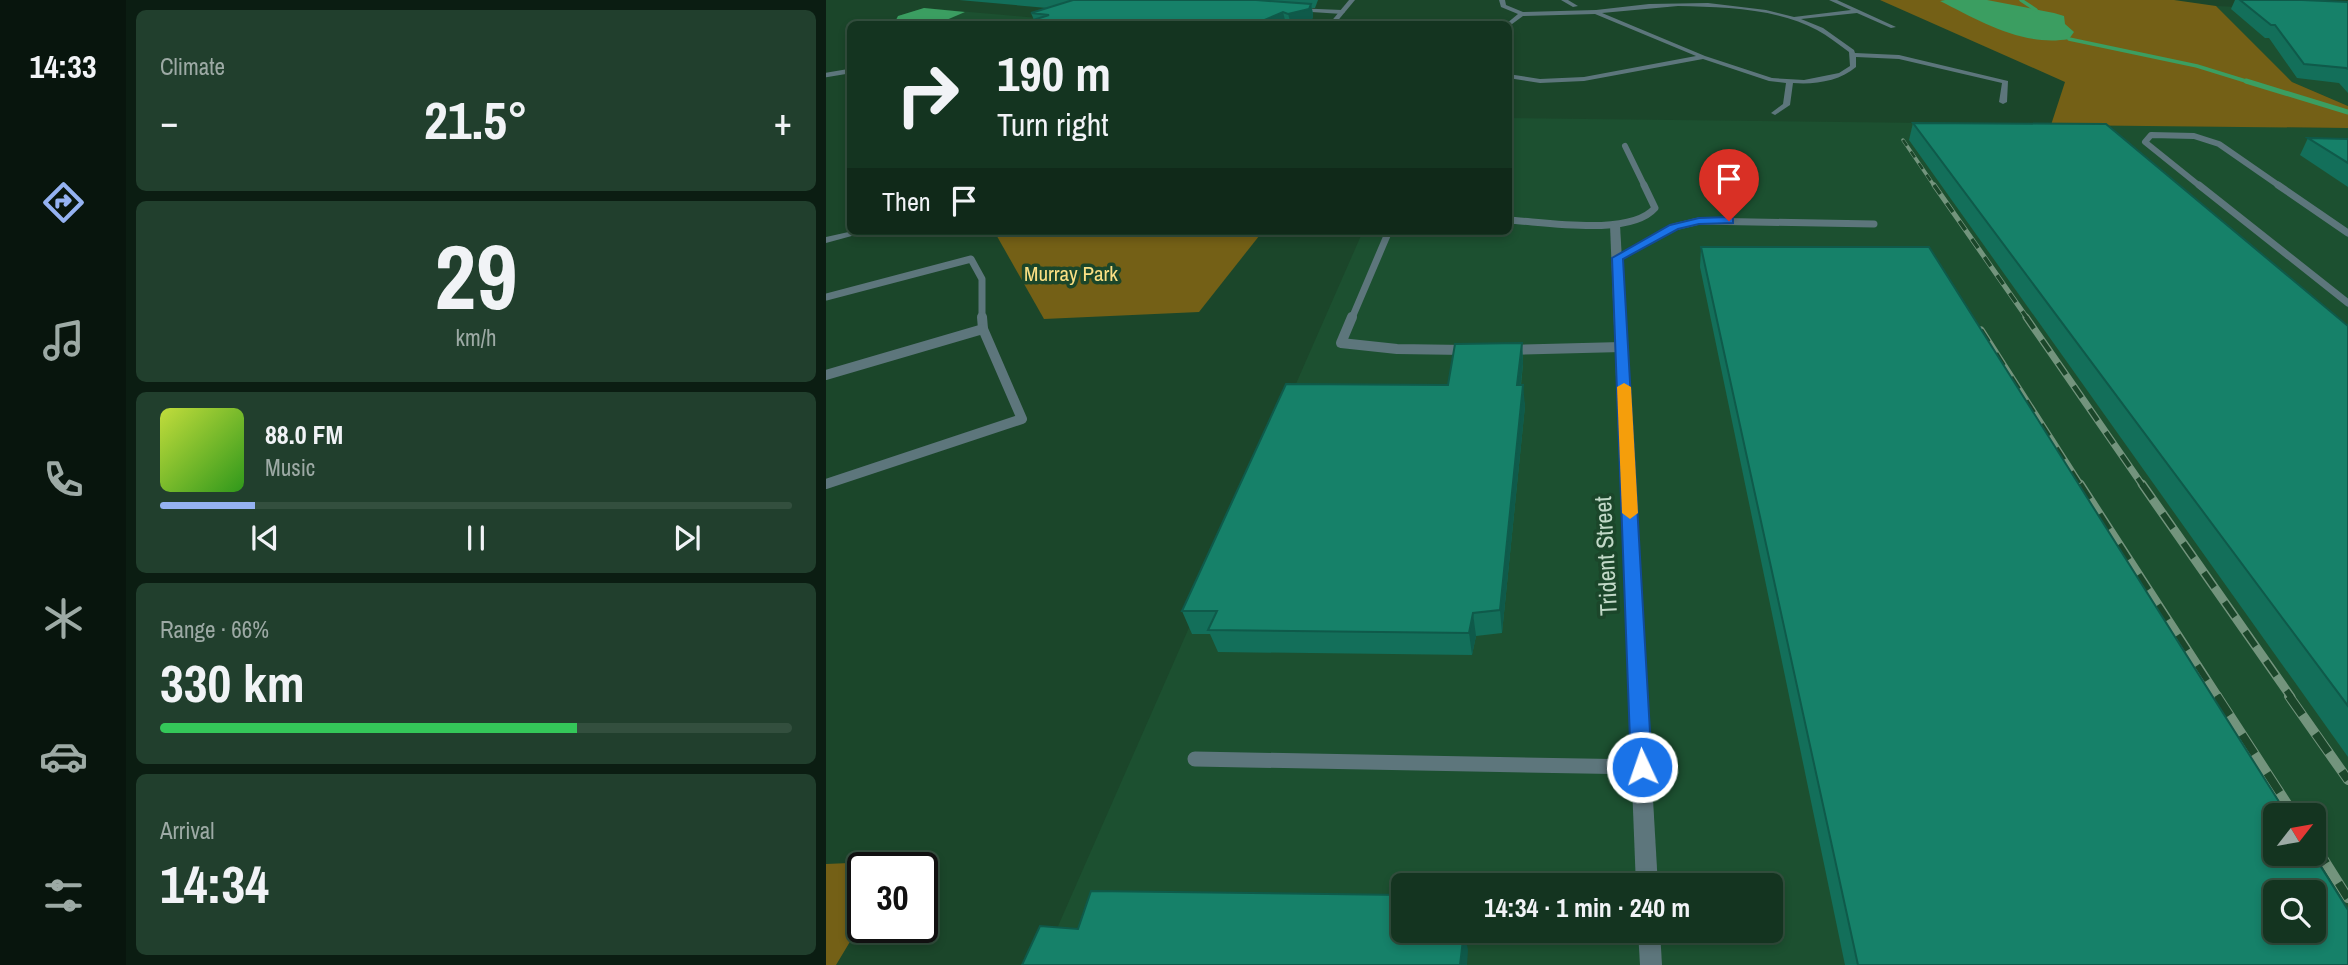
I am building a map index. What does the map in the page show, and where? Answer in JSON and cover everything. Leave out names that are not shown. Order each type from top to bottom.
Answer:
[{"type":"street","points":[[1334,21],[1352,0]]},
{"type":"street","points":[[1502,0],[1503,6],[1522,14],[1596,12],[1655,4],[1700,2],[1739,6],[1795,18],[1816,27],[1852,51],[1853,67],[1841,75],[1804,82],[1771,80],[1703,57],[1596,12]]},
{"type":"street","points":[[1564,0],[1575,6]]},
{"type":"street","points":[[1832,0],[1893,27]]},
{"type":"street","points":[[1286,9],[1342,12]]},
{"type":"street","points":[[1795,18],[1858,11]]},
{"type":"street","points":[[1512,22],[1522,14]]},
{"type":"street","points":[[1852,55],[1899,57],[2006,82],[2003,102]]},
{"type":"street","points":[[1512,77],[1540,81],[1584,79],[1703,57]]},
{"type":"street","points":[[1775,113],[1786,105],[1790,81]]},
{"type":"street","name":"Trident Street","points":[[1615,225],[1646,873]]},
{"type":"street","points":[[826,240],[848,235]]},
{"type":"street","points":[[1650,943],[1651,965]]},
{"type":"lane","points":[[826,75],[847,72]]},
{"type":"lane","points":[[2348,233],[2219,144],[2174,134],[2151,135],[2145,142],[2348,303]]},
{"type":"lane","points":[[1512,220],[1615,225],[1647,217],[1655,208],[1625,146]]},
{"type":"lane","points":[[1618,258],[1674,227],[1699,221],[1874,223]]},
{"type":"lane","points":[[1387,235],[1341,343],[1398,349],[1480,350]]},
{"type":"lane","points":[[826,297],[971,259],[982,279],[980,299],[983,329],[1022,419],[826,484]]},
{"type":"lane","points":[[826,375],[983,329]]},
{"type":"lane","points":[[1494,350],[1622,348]]},
{"type":"lane","points":[[1195,759],[1642,767]]},
{"type":"shaded area","points":[[1987,0],[2054,13],[2064,16],[2065,24],[2074,32],[2069,39],[2019,36],[1986,24],[1940,1]]},
{"type":"shaded area","points":[[2216,6],[2348,12],[2348,106],[2292,82]]},
{"type":"shaded area","points":[[924,8],[1086,21],[896,21],[898,16]]},
{"type":"shaded area","points":[[924,8],[965,12],[944,21],[896,21],[898,16]]},
{"type":"shaded area","points":[[1512,118],[2348,128],[2348,965],[1041,965],[1361,235],[1512,235]]},
{"type":"green space","points":[[1880,0],[2174,0],[2216,6],[2292,82],[2348,106],[2348,128],[2051,125],[2065,82]]},
{"type":"green space","name":"Murray Park","points":[[996,235],[1260,235],[1199,312],[1044,319]]},
{"type":"green space","points":[[847,863],[847,943],[849,943],[836,965],[826,965],[826,864]]},
{"type":"building","points":[[1073,0],[1256,0],[1311,4],[1309,9],[1288,14],[1283,12],[1262,21],[1030,21],[1049,15],[1031,13]]},
{"type":"building","points":[[2240,0],[2348,2],[2348,69],[2304,64],[2275,25],[2271,25]]},
{"type":"building","points":[[1913,123],[2106,124],[2348,326],[2348,706]]},
{"type":"building","points":[[2308,138],[2348,139],[2348,163]]},
{"type":"building","points":[[1701,247],[1929,247],[2280,803],[2263,803],[2263,866],[2320,866],[2348,910],[2348,965],[1858,965]]},
{"type":"building","points":[[1522,343],[1517,385],[1523,385],[1500,610],[1473,613],[1469,633],[1208,630],[1217,611],[1182,611],[1286,384],[1448,385],[1455,344]]},
{"type":"building","points":[[1091,891],[1391,895],[1391,943],[1463,943],[1460,965],[1022,965],[1040,926],[1078,929]]},
{"type":"waterway","points":[[2021,0],[2036,10]]},
{"type":"waterway","points":[[2069,39],[2197,66],[2252,83]]},
{"type":"waterway","points":[[2246,81],[2348,112]]},
{"type":"railway","points":[[1903,140],[1935,187]]},
{"type":"railway","points":[[1934,185],[2027,318]]},
{"type":"railway","points":[[2026,317],[2143,486]]},
{"type":"railway","points":[[1981,330],[2081,486]]},
{"type":"railway","points":[[2080,484],[2218,697]]},
{"type":"railway","points":[[2142,484],[2291,697]]},
{"type":"railway","points":[[2217,696],[2287,803]]},
{"type":"railway","points":[[2289,696],[2348,780]]},
{"type":"railway","points":[[2326,863],[2348,898]]},
{"type":"slow traffic","points":[[1624,387],[1630,513]]},
{"type":"route","points":[[1642,767],[1618,258],[1674,227],[1699,221],[1729,221]]}]
